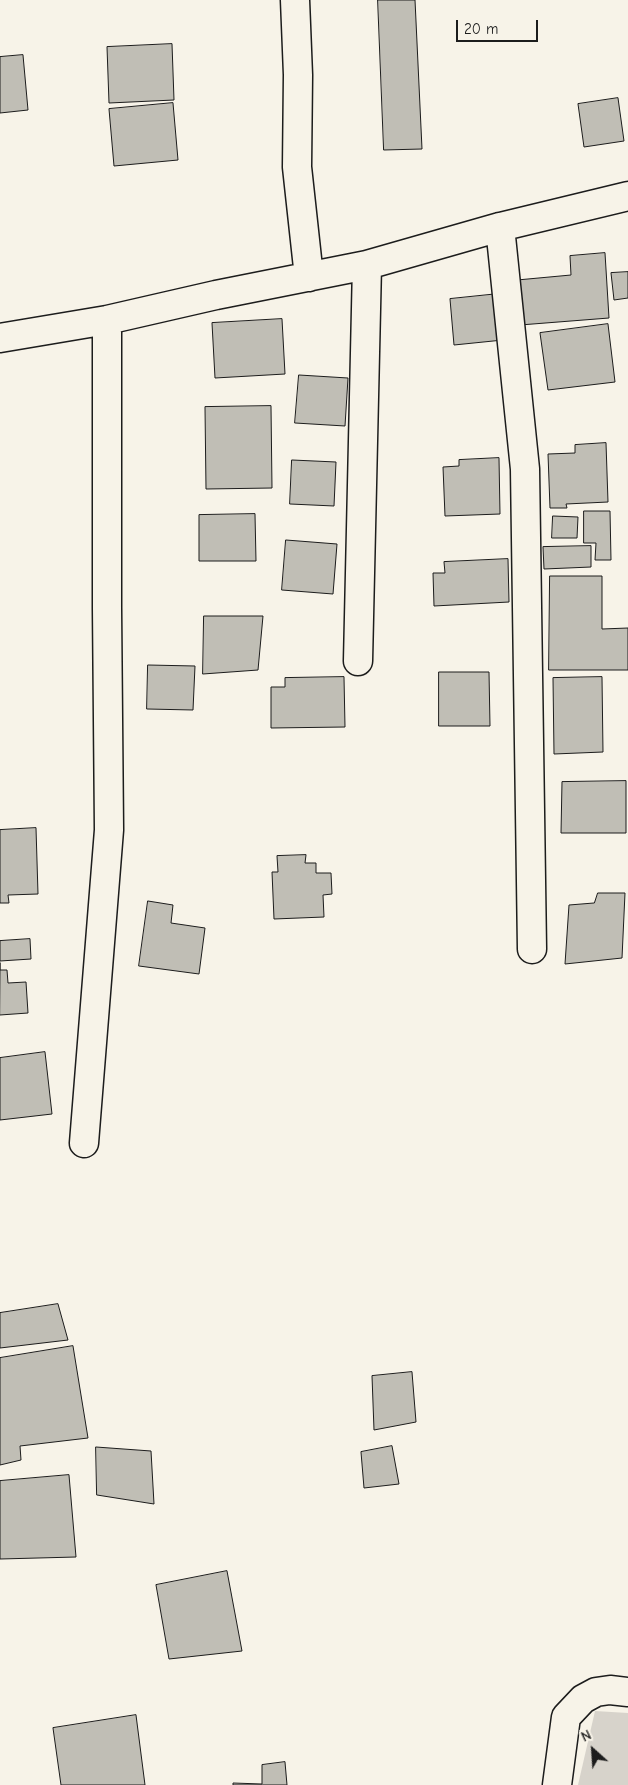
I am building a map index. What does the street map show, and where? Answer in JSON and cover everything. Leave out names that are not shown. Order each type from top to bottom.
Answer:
[{"type":"street","points":[[295,0],[298,75],[297,167],[309,278]]},
{"type":"street","points":[[0,338],[108,320],[216,295],[367,265],[500,227],[628,196]]},
{"type":"street","points":[[500,227],[525,468],[532,949]]},
{"type":"street","points":[[358,661],[367,265]]},
{"type":"street","points":[[84,1143],[109,830],[107,608],[108,320]]},
{"type":"street","points":[[557,1785],[566,1717],[583,1698],[596,1692],[610,1690],[628,1692]]},
{"type":"shaded area","points":[[595,1711],[628,1713],[628,1785],[578,1785]]},
{"type":"building","points":[[378,0],[415,0],[422,149],[384,150]]},
{"type":"building","points":[[172,44],[174,100],[109,103],[107,47]]},
{"type":"building","points":[[23,55],[28,110],[0,113],[0,57]]},
{"type":"building","points":[[618,98],[624,141],[584,147],[578,104]]},
{"type":"building","points":[[173,103],[178,160],[114,166],[109,109]]},
{"type":"building","points":[[605,253],[609,318],[520,325],[517,280],[571,275],[570,256]]},
{"type":"building","points":[[628,272],[628,298],[614,300],[611,273]]},
{"type":"building","points":[[498,294],[503,340],[454,345],[450,299]]},
{"type":"building","points":[[282,319],[285,374],[215,378],[212,323]]},
{"type":"building","points":[[608,324],[615,382],[548,390],[540,333]]},
{"type":"building","points":[[299,375],[348,378],[345,426],[295,423]]},
{"type":"building","points":[[271,406],[272,488],[206,489],[205,407]]},
{"type":"building","points":[[606,443],[608,502],[566,504],[567,508],[550,508],[548,454],[575,453],[575,445]]},
{"type":"building","points":[[499,458],[500,514],[445,516],[443,467],[459,466],[459,460]]},
{"type":"building","points":[[292,460],[336,462],[334,506],[290,504]]},
{"type":"building","points":[[584,511],[610,511],[611,560],[595,560],[596,543],[584,543]]},
{"type":"building","points":[[255,514],[256,561],[199,561],[199,515]]},
{"type":"building","points":[[553,516],[578,517],[577,538],[552,538]]},
{"type":"building","points":[[286,540],[337,544],[333,594],[282,590]]},
{"type":"building","points":[[591,546],[591,567],[544,569],[543,547]]},
{"type":"building","points":[[508,559],[509,602],[434,606],[433,573],[445,573],[444,562]]},
{"type":"building","points":[[550,576],[602,576],[602,629],[628,628],[628,670],[549,670]]},
{"type":"building","points":[[204,616],[263,616],[258,670],[203,674]]},
{"type":"building","points":[[148,665],[195,666],[193,710],[147,709]]},
{"type":"building","points":[[439,672],[489,672],[490,726],[439,726]]},
{"type":"building","points":[[344,677],[345,727],[271,728],[271,687],[285,687],[285,678]]},
{"type":"building","points":[[602,677],[603,752],[554,754],[553,678]]},
{"type":"building","points":[[626,781],[626,833],[561,833],[562,782]]},
{"type":"building","points":[[36,828],[38,894],[8,895],[9,903],[0,903],[0,830]]},
{"type":"building","points":[[306,855],[305,863],[316,863],[316,873],[331,873],[332,894],[323,895],[324,917],[274,919],[272,872],[278,872],[277,856]]},
{"type":"building","points":[[598,893],[625,893],[622,958],[565,964],[569,905],[594,903]]},
{"type":"building","points":[[148,901],[173,905],[171,923],[205,928],[199,974],[139,966]]},
{"type":"building","points":[[30,939],[31,959],[0,961],[0,941]]},
{"type":"building","points":[[0,970],[7,970],[8,983],[26,982],[28,1013],[0,1015]]},
{"type":"building","points":[[45,1052],[52,1114],[0,1120],[0,1058]]},
{"type":"building","points":[[58,1304],[68,1340],[0,1348],[0,1313]]},
{"type":"building","points":[[73,1346],[88,1438],[20,1446],[21,1460],[0,1465],[0,1358]]},
{"type":"building","points":[[412,1372],[416,1422],[374,1430],[372,1376]]},
{"type":"building","points":[[392,1446],[399,1484],[364,1488],[361,1452]]},
{"type":"building","points":[[96,1447],[151,1451],[154,1504],[97,1495]]},
{"type":"building","points":[[69,1475],[76,1557],[0,1559],[0,1481]]},
{"type":"building","points":[[227,1571],[242,1651],[169,1659],[156,1585]]},
{"type":"building","points":[[136,1715],[145,1785],[61,1785],[53,1728]]},
{"type":"building","points":[[285,1762],[287,1785],[233,1785],[233,1783],[262,1784],[262,1765]]}]
